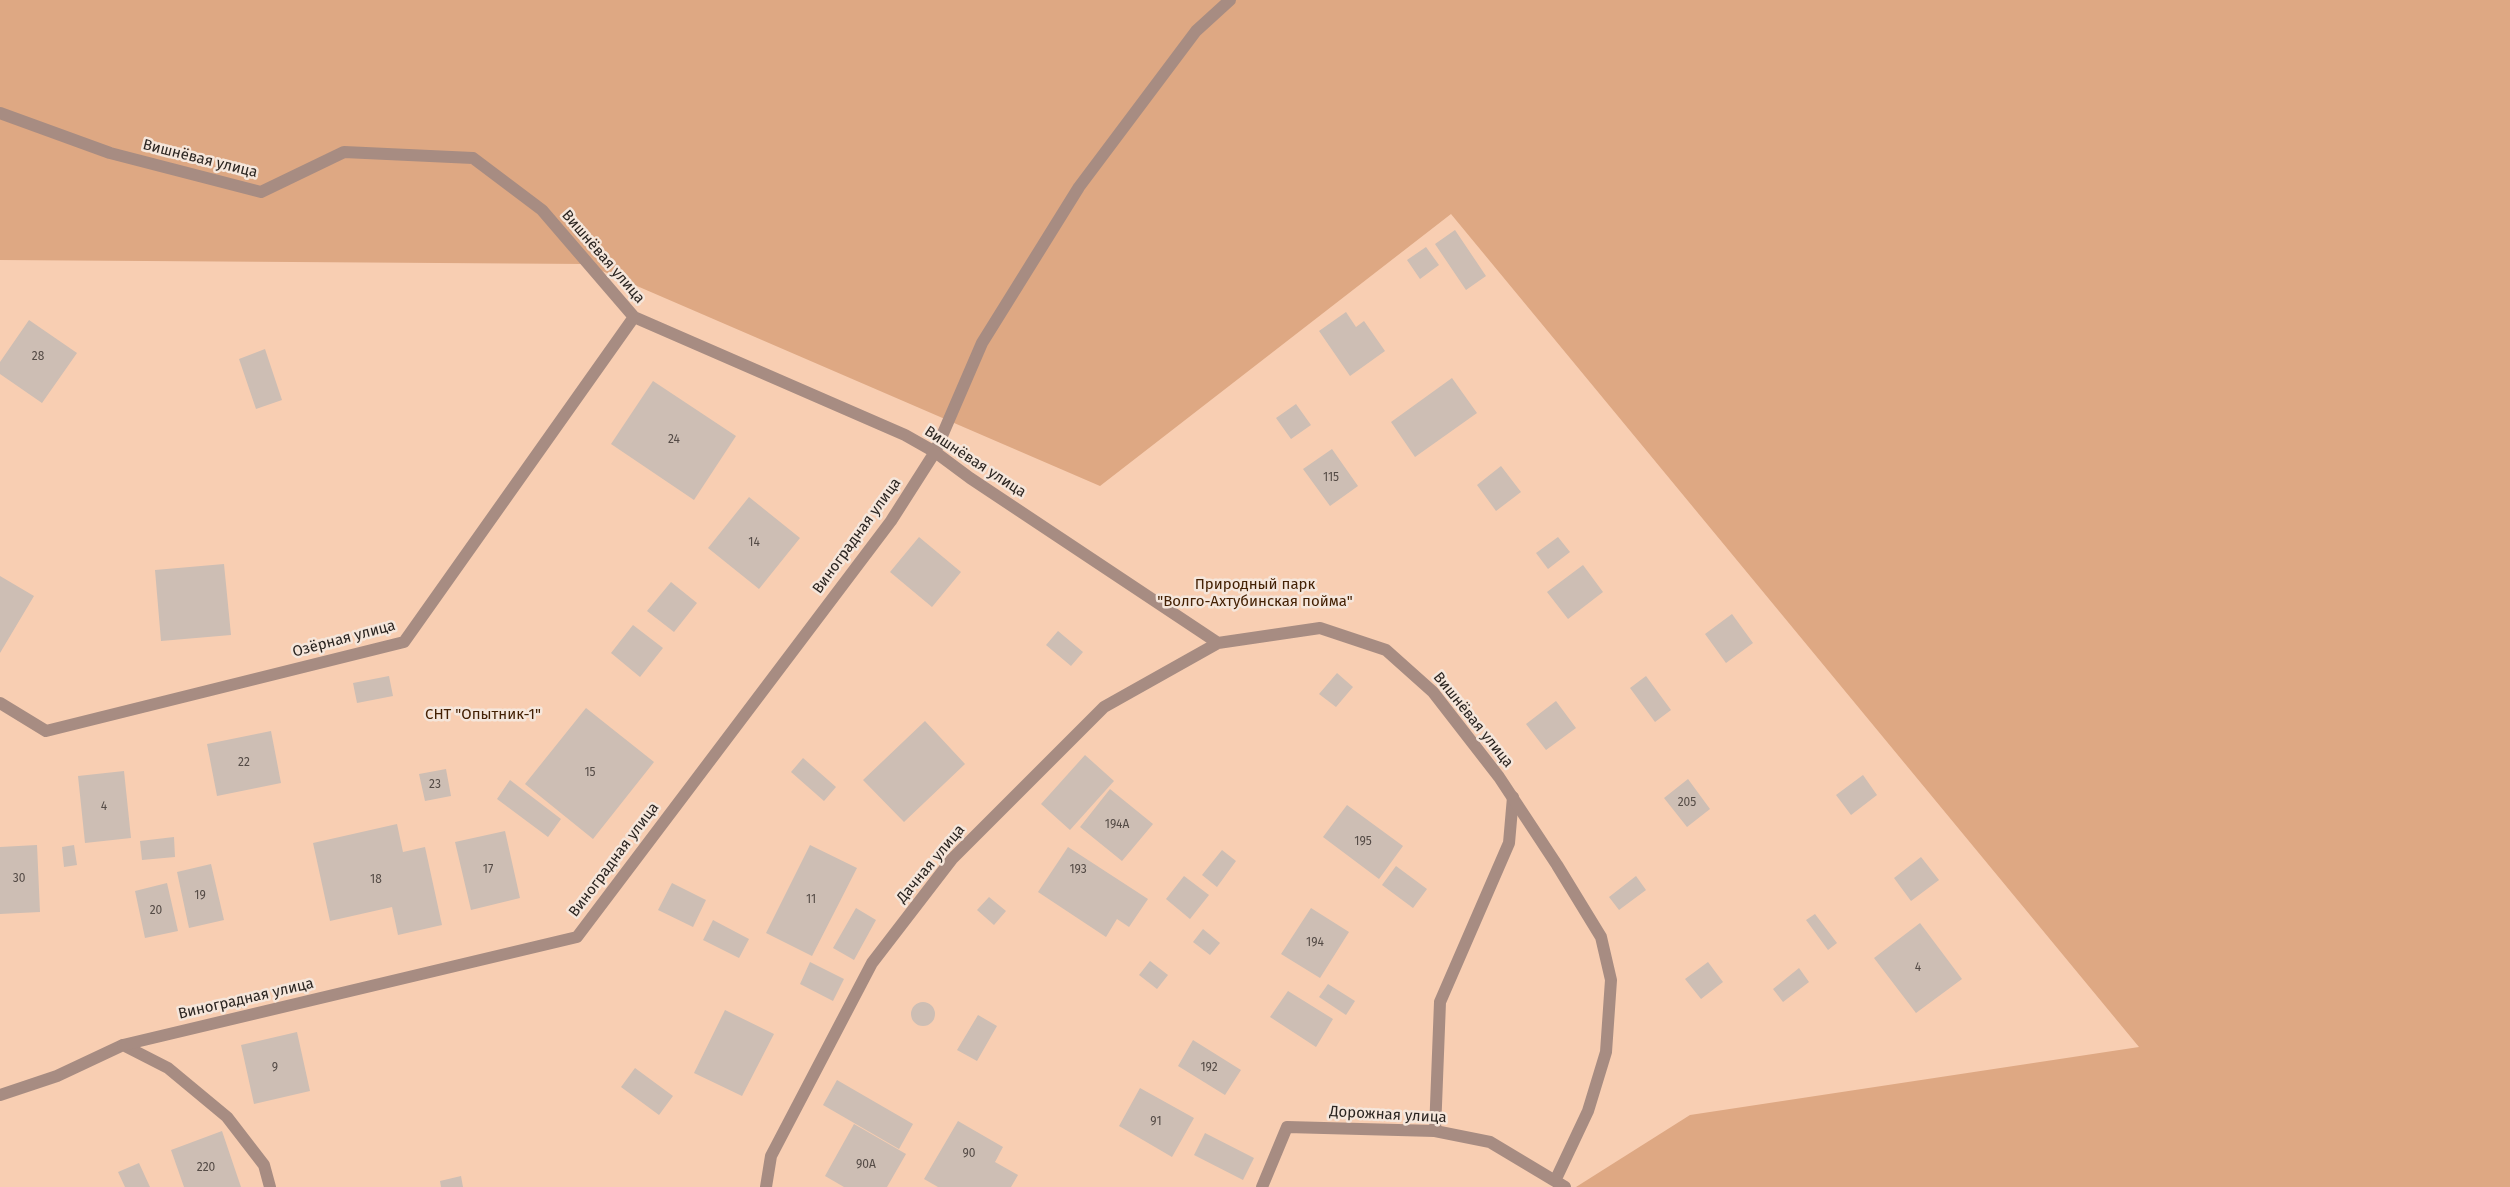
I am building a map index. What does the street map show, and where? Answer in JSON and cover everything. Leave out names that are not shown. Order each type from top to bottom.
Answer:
[{"type":"street","name":"Виноградная улица","points":[[0,1095],[57,1076],[123,1045],[577,937],[891,520],[935,452],[982,342],[1079,187],[1196,30],[1230,0]]},
{"type":"street","name":"Вишнёвая улица","points":[[0,113],[110,153],[261,192],[344,152],[473,158],[542,210],[634,317],[905,435],[935,452],[970,478],[1218,642],[1320,628],[1386,650],[1433,692],[1513,797],[1558,865],[1601,937],[1610,980],[1606,1052],[1588,1111],[1560,1184]]},
{"type":"street","name":"Озёрная улица","points":[[0,703],[46,730],[404,642],[634,317]]},
{"type":"street","name":"Дачная улица","points":[[766,1187],[771,1156],[872,963],[952,859],[1104,707],[1218,642]]},
{"type":"street","points":[[1435,1131],[1440,1002],[1509,843],[1513,797]]},
{"type":"street","points":[[123,1045],[168,1068],[228,1117],[264,1165],[270,1187]]},
{"type":"street","name":"Дорожная улица","points":[[1262,1187],[1287,1126],[1435,1131],[1490,1142],[1560,1184]]},
{"type":"green space","name":"Природный парк \"Волго-Ахтубинская пойма\"","points":[[0,0],[2510,0],[2510,1187],[0,1187]]},
{"type":"shaded area","points":[[0,0],[2510,0],[2510,1187],[1576,1187],[1690,1115],[2139,1047],[1451,214],[1100,486],[586,264],[0,260]]},
{"type":"building","points":[[1455,230],[1486,276],[1466,290],[1435,244]]},
{"type":"building","points":[[1426,247],[1439,265],[1420,279],[1407,260]]},
{"type":"building","points":[[1346,312],[1356,327],[1364,321],[1385,351],[1350,376],[1319,331]]},
{"type":"building","points":[[29,320],[77,353],[42,403],[0,374],[0,362]]},
{"type":"building","points":[[265,349],[282,400],[256,409],[239,359]]},
{"type":"building","points":[[1452,378],[1477,413],[1415,457],[1391,422]]},
{"type":"building","points":[[653,381],[736,436],[694,500],[611,444]]},
{"type":"building","points":[[1296,404],[1311,425],[1291,439],[1276,418]]},
{"type":"building","points":[[1332,449],[1358,486],[1330,506],[1303,469]]},
{"type":"building","points":[[1501,466],[1521,492],[1496,511],[1477,485]]},
{"type":"building","points":[[749,497],[800,538],[759,589],[708,548]]},
{"type":"building","points":[[919,537],[961,572],[932,607],[890,572]]},
{"type":"building","points":[[1558,537],[1570,552],[1548,569],[1536,553]]},
{"type":"building","points":[[224,564],[231,635],[161,641],[155,570]]},
{"type":"building","points":[[1583,565],[1603,592],[1568,619],[1547,592]]},
{"type":"building","points":[[0,576],[34,596],[0,653]]},
{"type":"building","points":[[671,582],[697,603],[674,632],[647,611]]},
{"type":"building","points":[[1732,614],[1753,643],[1726,663],[1705,634]]},
{"type":"building","points":[[633,625],[663,648],[640,677],[611,653]]},
{"type":"building","points":[[1058,631],[1083,652],[1071,666],[1046,645]]},
{"type":"building","points":[[1337,673],[1353,687],[1336,707],[1319,694]]},
{"type":"building","points":[[389,676],[393,696],[357,703],[353,683]]},
{"type":"building","points":[[1646,676],[1671,710],[1655,722],[1630,688]]},
{"type":"building","points":[[1556,701],[1576,728],[1546,750],[1526,724]]},
{"type":"building","points":[[586,708],[654,762],[593,839],[525,784]]},
{"type":"building","points":[[925,721],[965,764],[904,822],[863,780]]},
{"type":"building","points":[[271,731],[281,783],[217,796],[207,744]]},
{"type":"building","points":[[1085,755],[1114,781],[1070,830],[1041,804]]},
{"type":"building","points":[[803,758],[836,787],[824,801],[791,772]]},
{"type":"building","points":[[446,769],[451,796],[425,801],[419,774]]},
{"type":"building","points":[[124,771],[131,838],[85,843],[78,776]]},
{"type":"building","points":[[1863,775],[1877,795],[1851,815],[1836,795]]},
{"type":"building","points":[[1688,779],[1710,809],[1687,827],[1664,798]]},
{"type":"building","points":[[510,780],[561,819],[548,837],[497,799]]},
{"type":"building","points":[[1110,789],[1153,824],[1122,861],[1080,827]]},
{"type":"building","points":[[1347,805],[1403,846],[1379,879],[1323,837]]},
{"type":"building","points":[[397,824],[403,852],[425,847],[442,925],[398,935],[392,907],[330,921],[313,843]]},
{"type":"building","points":[[505,831],[520,898],[471,910],[455,842]]},
{"type":"building","points":[[174,837],[175,857],[142,860],[140,841]]},
{"type":"building","points":[[37,845],[40,912],[0,914],[0,847]]},
{"type":"building","points":[[74,845],[77,865],[64,867],[62,847]]},
{"type":"building","points":[[810,845],[857,868],[812,956],[766,933]]},
{"type":"building","points":[[1068,847],[1148,899],[1129,927],[1117,919],[1106,937],[1038,892]]},
{"type":"building","points":[[1222,850],[1236,861],[1217,887],[1202,875]]},
{"type":"building","points":[[1921,857],[1939,880],[1911,901],[1894,878]]},
{"type":"building","points":[[211,864],[224,920],[189,928],[177,872]]},
{"type":"building","points":[[1396,866],[1427,889],[1413,908],[1382,885]]},
{"type":"building","points":[[1184,876],[1209,895],[1190,919],[1166,899]]},
{"type":"building","points":[[1636,876],[1646,890],[1619,910],[1609,897]]},
{"type":"building","points":[[167,883],[178,931],[145,938],[135,891]]},
{"type":"building","points":[[672,883],[706,900],[693,927],[658,910]]},
{"type":"building","points":[[989,897],[1006,911],[994,925],[977,910]]},
{"type":"building","points":[[856,908],[876,920],[854,960],[833,948]]},
{"type":"building","points":[[1311,908],[1349,932],[1320,978],[1281,954]]},
{"type":"building","points":[[1815,914],[1837,943],[1828,950],[1806,920]]},
{"type":"building","points":[[713,920],[749,939],[739,958],[703,940]]},
{"type":"building","points":[[1920,923],[1962,979],[1916,1013],[1874,958]]},
{"type":"building","points":[[1203,929],[1220,943],[1210,955],[1193,942]]},
{"type":"building","points":[[1150,961],[1168,975],[1157,989],[1139,975]]},
{"type":"building","points":[[810,962],[844,979],[833,1001],[800,984]]},
{"type":"building","points":[[1708,962],[1723,982],[1701,999],[1685,979]]},
{"type":"building","points":[[1799,968],[1809,982],[1783,1002],[1773,989]]},
{"type":"building","points":[[1328,984],[1355,1001],[1346,1015],[1319,997]]},
{"type":"building","points":[[1288,991],[1333,1019],[1316,1047],[1270,1017]]},
{"type":"building","points":[[923,1002],[932,1005],[935,1014],[932,1023],[923,1026],[914,1023],[911,1014],[914,1005]]},
{"type":"building","points":[[725,1010],[774,1034],[742,1096],[694,1073]]},
{"type":"building","points":[[978,1015],[997,1026],[977,1061],[957,1050]]},
{"type":"building","points":[[297,1032],[310,1091],[254,1104],[241,1045]]},
{"type":"building","points":[[1193,1040],[1241,1070],[1225,1095],[1178,1066]]},
{"type":"building","points":[[635,1068],[673,1096],[659,1115],[621,1087]]},
{"type":"building","points":[[837,1080],[913,1124],[899,1149],[823,1105]]},
{"type":"building","points":[[1140,1088],[1194,1118],[1172,1157],[1119,1126]]},
{"type":"building","points":[[958,1121],[1003,1147],[995,1162],[1018,1175],[1011,1187],[938,1187],[924,1179]]},
{"type":"building","points":[[854,1124],[906,1154],[887,1187],[844,1187],[825,1176]]},
{"type":"building","points":[[222,1131],[241,1187],[184,1187],[171,1150]]},
{"type":"building","points":[[1205,1133],[1254,1158],[1243,1180],[1194,1155]]},
{"type":"building","points":[[139,1163],[150,1187],[125,1187],[118,1172]]},
{"type":"building","points":[[461,1176],[463,1187],[441,1187],[440,1181]]},
{"type":"park label","name":"СНТ \"Опытник-1\"","points":[[483,715]]}]
